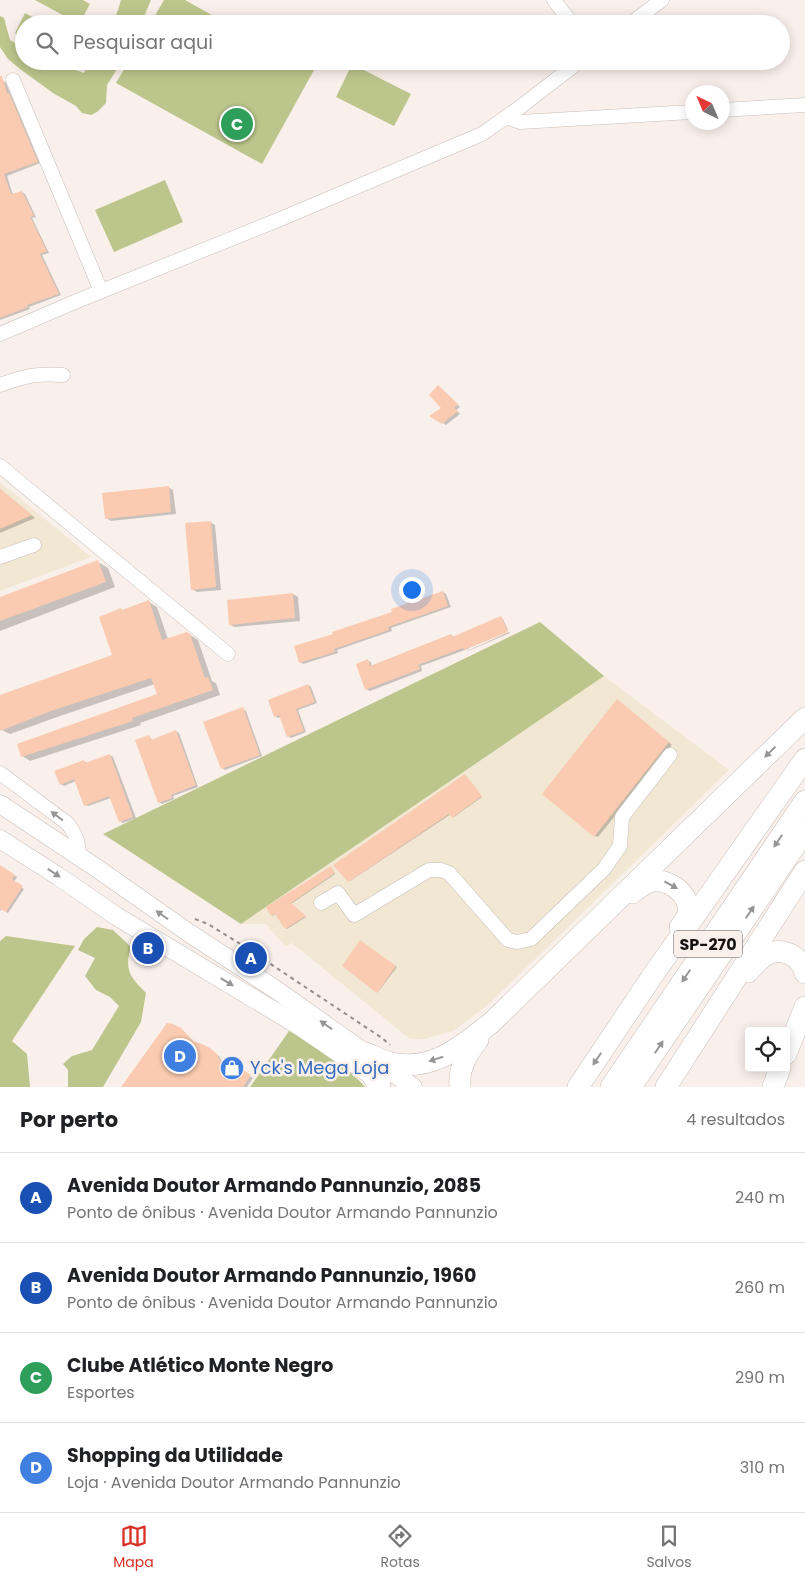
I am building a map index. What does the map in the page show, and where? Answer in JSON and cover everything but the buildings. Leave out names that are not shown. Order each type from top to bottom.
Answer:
[{"type":"highway","points":[[366,1053],[382,1060],[401,1064],[437,1060],[450,1054],[491,1023],[805,718]]},
{"type":"highway","name":"SP-270","points":[[578,1087],[805,759]]},
{"type":"highway","name":"SP-270","points":[[611,1087],[805,801]]},
{"type":"highway","name":"SP-270","points":[[631,1087],[805,831]]},
{"type":"highway","name":"SP-270","points":[[666,1087],[805,871]]},
{"type":"highway","points":[[612,905],[649,882],[663,881],[677,888],[688,903],[688,914],[653,976]]},
{"type":"highway","points":[[710,1018],[754,966],[768,954],[785,952],[793,956],[804,967],[805,973]]},
{"type":"highway","points":[[790,1045],[803,1014],[805,988]]},
{"type":"highway","points":[[460,1087],[461,1071],[467,1054],[491,1023]]},
{"type":"highway","points":[[773,1087],[779,1072]]},
{"type":"main road","points":[[0,804],[123,887],[191,926],[275,990],[414,1087]]},
{"type":"main road","points":[[0,839],[104,908],[301,1026],[380,1083]]},
{"type":"main road","points":[[78,890],[96,881],[99,876],[98,869]]},
{"type":"main road","points":[[104,908],[109,894],[116,888],[123,887]]},
{"type":"street","points":[[554,0],[565,15]]},
{"type":"street","points":[[642,15],[662,0]]},
{"type":"street","points":[[0,334],[482,134],[568,70]]},
{"type":"street","points":[[13,80],[101,291]]},
{"type":"street","points":[[730,110],[805,106]]},
{"type":"street","points":[[507,117],[520,122],[528,122],[685,112]]},
{"type":"street","points":[[0,386],[19,378],[42,373],[63,375]]},
{"type":"street","points":[[0,466],[228,654]]},
{"type":"street","points":[[0,557],[34,545]]},
{"type":"street","points":[[321,904],[338,893],[354,914],[429,870],[441,870],[449,873],[508,940],[517,942],[531,939],[604,869],[620,846],[622,817],[670,755]]},
{"type":"street","points":[[0,773],[67,823],[74,832],[79,844],[79,856]]},
{"type":"street","points":[[186,957],[191,926]]},
{"type":"path","points":[[191,926],[208,924],[242,945],[382,1038],[398,1053],[401,1064]]},
{"type":"shaded area","points":[[0,482],[91,557],[0,591]]},
{"type":"shaded area","points":[[604,676],[729,770],[488,1005],[453,1031],[424,1039],[410,1039],[292,943],[285,946],[266,924],[241,924]]},
{"type":"green space","points":[[35,0],[83,0],[90,4],[84,15],[62,15]]},
{"type":"green space","points":[[121,0],[151,0],[145,15],[116,15]]},
{"type":"green space","points":[[164,0],[185,0],[212,15],[155,15]]},
{"type":"green space","points":[[0,16],[4,18],[10,40],[15,43],[15,65],[8,59],[0,47]]},
{"type":"green space","points":[[21,70],[76,70],[84,73],[86,70],[116,70],[107,85],[106,103],[91,115],[82,113],[76,106],[53,93]]},
{"type":"green space","points":[[124,70],[314,70],[262,164],[116,83]]},
{"type":"green space","points":[[349,70],[364,70],[411,94],[394,126],[336,97]]},
{"type":"green space","points":[[165,180],[183,222],[114,252],[95,210]]},
{"type":"green space","points":[[540,622],[604,676],[241,924],[103,834]]},
{"type":"green space","points":[[97,927],[113,930],[131,947],[128,967],[132,977],[146,993],[141,1022],[103,1087],[68,1087],[68,1070],[63,1064],[72,1056],[92,1050],[119,1006],[110,997],[96,990],[85,976],[95,958],[78,950],[84,939]]},
{"type":"green space","points":[[6,936],[75,946],[12,1041],[27,1054],[30,1087],[0,1087],[0,941]]},
{"type":"green space","points":[[289,1031],[340,1064],[365,1087],[250,1087]]},
{"type":"place","name":"Clube Atlético Monte Negro","points":[[237,124]]},
{"type":"place","name":"Avenida Doutor Armando Pannunzio, 1960","points":[[148,948]]},
{"type":"place","name":"Avenida Doutor Armando Pannunzio, 2085","points":[[251,958]]},
{"type":"place","name":"Shopping da Utilidade","points":[[180,1056]]},
{"type":"place","name":"Yck's Mega Loja","points":[[232,1068]]}]
